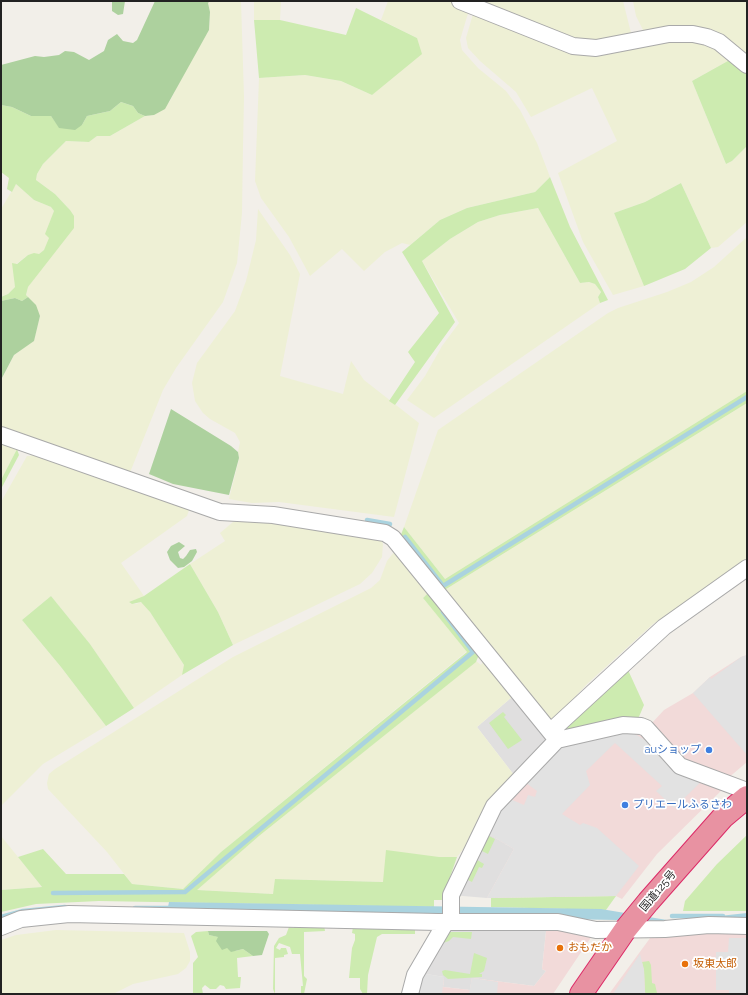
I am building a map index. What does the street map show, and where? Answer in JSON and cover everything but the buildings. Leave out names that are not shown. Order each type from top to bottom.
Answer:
[{"type":"highway","name":"国道125号","points":[[581,994],[625,930],[684,860],[723,818],[747,797]]},
{"type":"street","points":[[460,1],[573,46],[596,48],[669,34],[693,34],[708,36],[747,65]]},
{"type":"street","points":[[1,435],[220,512],[273,515],[370,529],[385,533],[393,538],[554,736]]},
{"type":"street","points":[[410,994],[415,975],[448,922],[451,895],[494,806],[554,736],[664,627],[747,568]]},
{"type":"street","points":[[554,736],[623,725],[641,726],[646,728],[680,766],[747,791]]},
{"type":"street","points":[[1,927],[21,919],[69,914],[448,922],[558,922],[596,930],[665,929],[709,925],[747,926]]},
{"type":"shaded area","points":[[747,655],[747,762],[727,779],[682,763],[651,724],[664,710],[693,693],[710,677],[741,657]]},
{"type":"shaded area","points":[[747,655],[747,755],[693,693],[710,677],[711,679],[741,657]]},
{"type":"shaded area","points":[[512,697],[557,740],[514,775],[477,727]]},
{"type":"shaded area","points":[[632,725],[680,766],[728,784],[657,854],[622,899],[616,896],[487,898],[514,849],[482,830],[557,740]]},
{"type":"shaded area","points":[[625,732],[635,734],[647,741],[703,780],[674,808],[656,791],[662,786],[615,743],[586,771],[590,785],[562,814],[580,825],[583,823],[597,828],[639,866],[616,896],[487,898],[514,849],[487,833],[497,814],[510,799],[524,805],[528,795],[535,797],[537,791],[526,783],[561,745]]},
{"type":"shaded area","points":[[482,830],[514,849],[487,898],[451,895]]},
{"type":"shaded area","points":[[446,922],[547,922],[542,969],[546,971],[534,986],[472,978],[470,990],[443,987],[444,977],[420,973]]},
{"type":"shaded area","points":[[547,922],[596,930],[553,994],[410,994],[444,977],[443,987],[470,990],[472,978],[534,986],[546,971],[542,969]]},
{"type":"shaded area","points":[[747,926],[747,994],[609,994],[656,930]]},
{"type":"shaded area","points":[[729,938],[747,938],[747,994],[729,994],[729,990],[716,990],[716,952],[728,952]]},
{"type":"shaded area","points":[[640,954],[644,970],[645,994],[613,994]]},
{"type":"shaded area","points":[[420,973],[444,977],[442,994],[413,994]]},
{"type":"shaded area","points":[[472,978],[498,982],[497,994],[469,994]]},
{"type":"green space","points":[[112,1],[125,1],[123,14],[118,15],[112,11]]},
{"type":"green space","points":[[155,1],[210,1],[208,3],[210,12],[209,30],[165,109],[154,115],[145,116],[138,113],[133,106],[121,102],[110,111],[87,116],[82,125],[75,130],[59,128],[51,116],[31,116],[12,107],[1,105],[1,65],[35,56],[44,57],[59,55],[65,51],[74,52],[89,60],[104,51],[108,40],[117,34],[123,41],[133,43],[137,40]]},
{"type":"green space","points":[[210,1],[241,1],[244,97],[242,213],[237,263],[223,302],[176,368],[163,390],[129,475],[1,431],[1,381],[14,355],[34,340],[40,316],[26,295],[28,287],[38,272],[70,210],[55,194],[36,180],[37,174],[43,164],[66,141],[89,142],[97,136],[110,136],[145,116],[154,115],[170,101],[186,69],[209,30],[210,12],[208,3]]},
{"type":"green space","points":[[254,1],[281,1],[280,20],[254,20]]},
{"type":"green space","points":[[388,1],[449,1],[469,10],[460,40],[462,50],[478,68],[506,91],[520,110],[537,143],[550,177],[535,192],[467,208],[440,220],[410,245],[402,243],[385,252],[364,271],[342,249],[310,276],[289,237],[261,198],[255,181],[259,78],[305,75],[341,81],[372,95],[417,38],[381,20]]},
{"type":"green space","points":[[464,1],[623,1],[631,33],[630,36],[596,45]]},
{"type":"green space","points":[[633,1],[747,1],[747,60],[736,50],[644,32],[636,16]]},
{"type":"green space","points":[[356,8],[417,38],[422,54],[372,95],[341,81],[305,75],[259,78],[254,20],[280,20],[346,35]]},
{"type":"green space","points":[[473,14],[556,46],[701,40],[735,57],[692,81],[726,164],[732,161],[747,146],[747,222],[718,247],[711,248],[681,183],[645,202],[614,213],[644,286],[613,295],[583,242],[558,173],[617,141],[592,88],[531,117],[516,92],[480,61],[468,48],[466,38]]},
{"type":"green space","points":[[735,57],[747,71],[747,146],[732,161],[726,164],[692,81]]},
{"type":"green space","points":[[121,102],[133,106],[138,113],[145,116],[110,136],[97,136],[89,142],[66,141],[43,164],[37,174],[36,180],[55,194],[70,210],[74,216],[74,228],[28,287],[26,295],[28,297],[22,301],[15,298],[1,301],[1,297],[8,294],[15,287],[12,263],[17,264],[28,255],[34,253],[39,254],[44,250],[49,238],[45,234],[54,211],[51,207],[34,200],[16,184],[12,192],[7,189],[9,178],[1,172],[1,105],[12,107],[31,116],[51,116],[59,127],[82,125],[87,116],[110,111]]},
{"type":"green space","points":[[550,177],[570,227],[608,300],[600,303],[598,297],[601,292],[595,284],[589,282],[580,283],[538,208],[500,215],[478,222],[450,239],[422,261],[455,322],[395,405],[389,401],[415,362],[408,352],[439,313],[402,252],[440,220],[467,208],[535,192]]},
{"type":"green space","points":[[681,183],[711,248],[685,269],[644,286],[614,213],[645,202]]},
{"type":"green space","points":[[16,184],[34,200],[51,207],[54,211],[49,224],[49,242],[44,250],[39,254],[28,255],[16,264],[14,273],[15,287],[8,294],[1,297],[1,209]]},
{"type":"green space","points":[[538,208],[580,283],[589,282],[595,284],[601,292],[598,297],[600,303],[434,418],[407,400],[425,376],[442,346],[459,323],[422,261],[450,239],[478,222],[500,215]]},
{"type":"green space","points":[[258,209],[290,255],[300,274],[280,376],[343,394],[351,361],[364,380],[419,423],[394,517],[279,502],[252,503],[229,499],[239,459],[238,452],[240,442],[235,433],[210,419],[203,413],[195,401],[192,383],[197,363],[235,311],[246,281],[256,240]]},
{"type":"green space","points":[[747,237],[747,391],[445,579],[404,527],[438,430],[608,313],[691,282],[714,267]]},
{"type":"green space","points":[[28,297],[36,305],[40,316],[34,341],[14,355],[2,378],[1,301],[15,298],[22,301]]},
{"type":"green space","points":[[747,391],[747,403],[443,591],[400,537],[404,527],[445,579]]},
{"type":"green space","points":[[747,403],[747,559],[700,594],[653,624],[587,684],[550,724],[443,591]]},
{"type":"green space","points":[[171,409],[231,446],[238,452],[239,458],[229,495],[173,484],[149,474]]},
{"type":"green space","points":[[1,439],[17,449],[1,480]]},
{"type":"green space","points":[[17,449],[19,455],[1,489],[1,480]]},
{"type":"green space","points":[[34,453],[188,507],[189,510],[187,516],[121,563],[144,596],[129,603],[136,604],[141,602],[145,604],[184,665],[184,670],[182,675],[134,708],[90,644],[51,596],[22,620],[61,667],[106,726],[43,764],[1,806],[1,502],[27,456]]},
{"type":"green space","points":[[246,518],[381,539],[383,544],[382,557],[372,573],[360,584],[233,645],[218,612],[190,564],[225,541],[220,533],[233,522]]},
{"type":"green space","points":[[179,542],[185,546],[178,552],[180,558],[183,559],[190,550],[196,549],[197,552],[192,561],[184,567],[178,568],[170,560],[167,552],[171,546]]},
{"type":"green space","points":[[394,552],[398,554],[430,591],[423,598],[467,651],[221,852],[183,889],[132,884],[107,852],[48,789],[47,783],[49,774],[233,657],[371,588],[380,580],[387,561]]},
{"type":"green space","points":[[190,564],[218,612],[233,645],[182,675],[184,665],[150,612],[141,602],[132,604],[129,602],[144,596]]},
{"type":"green space","points":[[430,591],[480,652],[476,662],[259,836],[197,890],[273,894],[275,879],[383,882],[386,850],[439,857],[457,857],[442,900],[434,900],[434,907],[99,901],[36,904],[1,912],[1,890],[42,887],[18,857],[43,849],[66,874],[124,874],[132,884],[183,889],[221,852],[467,652],[423,598]]},
{"type":"green space","points":[[51,596],[90,644],[134,708],[106,726],[61,667],[22,620]]},
{"type":"green space","points":[[484,660],[512,697],[477,727],[514,775],[493,798],[479,817],[464,848],[457,857],[439,857],[384,882],[276,879],[273,894],[196,890],[259,836],[476,661],[481,665]]},
{"type":"green space","points":[[628,670],[644,705],[638,719],[562,731]]},
{"type":"green space","points":[[503,712],[506,715],[504,717],[522,740],[508,749],[489,723]]},
{"type":"green space","points":[[485,834],[495,839],[488,854],[480,850]]},
{"type":"green space","points":[[747,835],[747,911],[683,911],[685,901],[717,864]]},
{"type":"green space","points":[[1,836],[18,857],[42,887],[1,890]]},
{"type":"green space","points":[[474,858],[484,864],[482,868],[479,867],[472,882],[466,879]]},
{"type":"green space","points":[[616,896],[606,910],[491,907],[491,898]]},
{"type":"green space","points":[[294,925],[324,925],[325,931],[304,932],[304,976],[307,979],[304,994],[301,994],[301,986],[303,986],[300,954],[292,954],[290,947],[279,943],[276,948],[280,950],[281,948],[286,948],[288,954],[284,955],[284,957],[275,958],[275,994],[273,989],[274,946],[279,938],[286,935],[289,927],[294,928]]},
{"type":"green space","points":[[353,927],[415,927],[415,934],[382,934],[377,937],[368,975],[367,994],[363,994],[360,989],[360,978],[349,978],[352,948],[355,940],[355,934],[352,933]]},
{"type":"green space","points":[[56,930],[184,933],[190,952],[190,961],[186,968],[178,974],[133,984],[113,994],[1,994],[1,940],[16,935]]},
{"type":"green space","points":[[208,931],[209,935],[219,937],[227,948],[235,951],[243,949],[253,956],[237,958],[238,977],[241,977],[240,988],[226,989],[224,986],[220,985],[216,989],[210,989],[205,985],[202,988],[203,994],[193,994],[193,963],[198,957],[191,936],[196,932]]},
{"type":"green space","points":[[208,931],[267,931],[269,934],[262,955],[253,956],[243,949],[231,952],[227,948],[222,950],[216,941],[218,937],[209,935]]},
{"type":"green space","points":[[442,932],[472,932],[471,939],[453,937],[449,941],[440,944]]},
{"type":"green space","points":[[474,953],[487,958],[484,971],[479,974],[482,974],[482,977],[448,979],[443,975],[442,971],[445,970],[470,974]]},
{"type":"green space","points":[[649,961],[651,965],[652,983],[655,984],[657,993],[681,994],[646,994],[642,962]]},
{"type":"water","points":[[169,902],[601,909],[673,921],[167,912]]},
{"type":"water","points":[[747,913],[747,921],[673,921]]},
{"type":"waterway","points":[[405,537],[443,586],[747,397]]},
{"type":"waterway","points":[[367,520],[390,524]]},
{"type":"waterway","points":[[53,893],[185,892],[473,652],[443,612]]},
{"type":"waterway","points":[[1,917],[23,911],[65,907]]},
{"type":"waterway","points":[[135,908],[173,908]]},
{"type":"waterway","points":[[672,916],[723,916]]},
{"type":"place","name":"auショップ","points":[[709,750]]},
{"type":"place","name":"プリエールふるさわ","points":[[625,805]]},
{"type":"place","name":"おもだか","points":[[560,948]]},
{"type":"place","name":"坂東太郎","points":[[685,964]]}]
